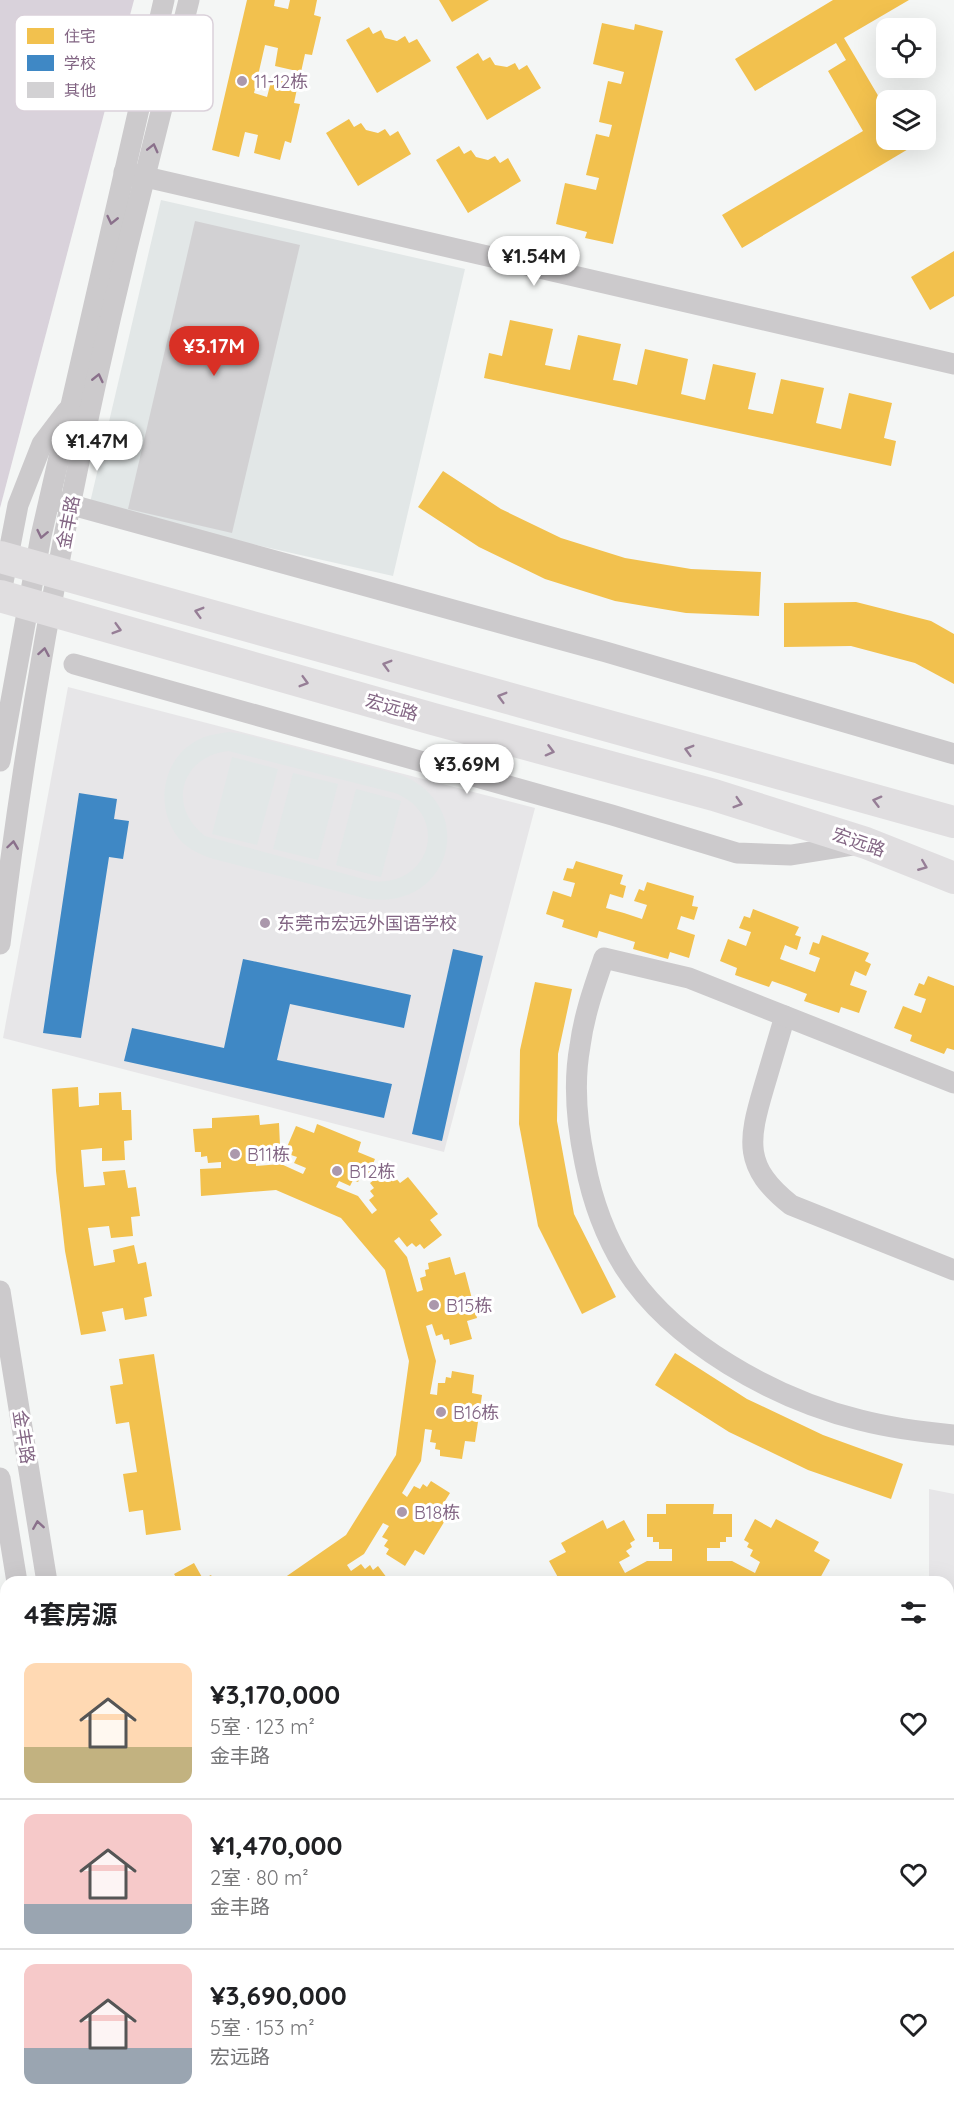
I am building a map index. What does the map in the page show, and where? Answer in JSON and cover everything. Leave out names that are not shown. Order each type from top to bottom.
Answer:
[{"type":"highway","points":[[0,557],[954,822]]},
{"type":"highway","name":"宏远路","points":[[0,597],[433,719],[714,795],[866,843],[954,878]]},
{"type":"street","name":"金丰路","points":[[160,15],[164,0]]},
{"type":"street","name":"金丰路","points":[[185,15],[189,0]]},
{"type":"street","name":"金丰路","points":[[0,761],[41,536],[138,111]]},
{"type":"street","name":"金丰路","points":[[0,944],[30,726],[71,505],[128,245],[161,111]]},
{"type":"street","points":[[123,172],[954,364]]},
{"type":"street","points":[[0,597],[18,505],[42,444],[71,405]]},
{"type":"street","points":[[50,499],[606,652],[954,754]]},
{"type":"street","points":[[75,664],[612,815],[737,853],[791,855],[866,843]]},
{"type":"street","points":[[954,1083],[689,978],[604,958],[586,1013],[579,1047],[576,1092],[579,1138],[589,1183],[604,1227],[625,1268],[654,1305],[688,1337],[769,1386],[813,1405],[858,1420],[905,1430],[954,1435]]},
{"type":"street","points":[[785,1016],[753,1124],[752,1148],[759,1171],[773,1191],[791,1205],[954,1270]]},
{"type":"street","name":"金丰路","points":[[0,1291],[46,1576]]},
{"type":"street","name":"金丰路","points":[[0,1479],[16,1576]]},
{"type":"shaded area","points":[[0,0],[134,0],[130,15],[15,15],[15,111],[105,111],[0,508]]},
{"type":"shaded area","points":[[161,200],[465,269],[393,576],[89,507]]},
{"type":"shaded area","name":"东莞市宏远外国语学校","points":[[68,687],[535,808],[444,1152],[3,1038]]},
{"type":"shaded area","points":[[228,732],[401,775],[425,790],[441,809],[447,831],[445,853],[436,873],[420,889],[397,898],[368,899],[210,858],[188,847],[173,830],[167,816],[165,788],[168,774],[184,750],[196,741]],"holes":[[[228,751],[395,793],[413,803],[423,817],[428,832],[426,848],[420,862],[408,873],[392,880],[371,881],[205,836],[193,824],[186,811],[183,798],[184,785],[190,773],[199,763],[212,755]]]},
{"type":"shaded area","points":[[232,757],[278,769],[257,845],[212,834]]},
{"type":"shaded area","points":[[293,773],[338,784],[318,860],[273,849]]},
{"type":"shaded area","points":[[356,789],[401,801],[381,877],[336,865]]},
{"type":"shaded area","points":[[929,1489],[954,1494],[954,1576],[929,1576]]},
{"type":"building: 住宅","name":"11-12栋","points":[[247,0],[275,0],[274,6],[288,9],[290,0],[317,0],[314,15],[321,17],[312,55],[305,54],[301,72],[275,66],[278,48],[265,45],[254,93],[267,97],[272,78],[298,84],[294,103],[300,104],[291,143],[285,141],[280,160],[254,153],[258,135],[245,132],[239,157],[212,150]]},
{"type":"building: 住宅","points":[[439,0],[489,0],[452,22]]},
{"type":"building: 住宅","points":[[833,0],[909,0],[844,38],[876,92],[876,150],[907,150],[742,248],[722,215],[863,131],[828,71],[846,60],[836,43],[755,91],[735,59]]},
{"type":"building: 住宅","points":[[602,23],[634,30],[635,24],[663,31],[613,244],[585,238],[587,232],[556,224],[565,183],[596,190],[599,178],[586,175],[596,134],[609,137],[612,125],[599,122],[608,81],[621,84],[624,72],[593,64]]},
{"type":"building: 住宅","points":[[369,27],[373,34],[381,30],[385,38],[397,41],[405,36],[409,43],[417,39],[431,61],[377,93],[346,40]]},
{"type":"building: 住宅","points":[[478,53],[483,61],[490,57],[495,65],[507,67],[515,63],[519,70],[527,65],[541,88],[487,120],[456,67]]},
{"type":"building: 住宅","points":[[349,119],[354,127],[361,123],[366,130],[378,133],[385,129],[390,136],[398,131],[411,154],[358,186],[326,133]]},
{"type":"building: 住宅","points":[[459,146],[464,154],[471,150],[476,157],[488,160],[495,156],[500,163],[508,158],[521,181],[468,213],[436,160]]},
{"type":"building: 住宅","points":[[954,251],[954,296],[930,310],[911,277]]},
{"type":"building: 住宅","points":[[510,320],[553,329],[545,365],[570,370],[578,335],[621,344],[613,380],[637,385],[645,349],[688,359],[681,394],[705,400],[713,364],[756,373],[748,409],[773,414],[781,379],[824,388],[816,423],[841,429],[849,393],[892,403],[884,438],[896,441],[891,466],[484,378],[489,353],[502,356]]},
{"type":"building: 住宅","points":[[443,471],[501,509],[561,538],[625,558],[691,569],[761,572],[759,616],[686,613],[615,601],[545,579],[479,547],[418,507]]},
{"type":"building: 住宅","points":[[856,602],[931,621],[954,634],[954,684],[915,663],[851,646],[784,647],[784,603]]},
{"type":"building: 住宅","points":[[576,861],[623,875],[620,884],[626,886],[623,898],[610,894],[606,908],[642,919],[647,905],[634,901],[639,889],[644,891],[647,882],[694,896],[692,906],[698,907],[694,920],[681,916],[677,929],[695,935],[689,958],[670,952],[668,959],[633,949],[635,942],[599,931],[597,938],[562,927],[564,920],[546,914],[553,891],[571,897],[575,883],[563,880],[567,868],[573,869]]},
{"type":"building: 住宅","points":[[753,909],[799,927],[795,935],[801,937],[797,950],[785,945],[780,959],[815,972],[820,958],[809,954],[813,942],[819,944],[822,935],[869,953],[865,961],[871,964],[866,976],[855,971],[850,985],[867,991],[859,1013],[841,1007],[839,1013],[804,1001],[807,994],[772,981],[769,987],[735,975],[737,968],[720,961],[728,939],[746,946],[751,932],[739,928],[744,916],[750,918]]},
{"type":"building: 住宅","points":[[928,976],[954,986],[954,1050],[947,1048],[944,1054],[910,1041],[912,1035],[894,1028],[903,1006],[921,1013],[926,999],[914,995],[919,983],[924,985]]},
{"type":"building: 住宅","points":[[535,982],[572,989],[558,1054],[557,1121],[574,1214],[616,1297],[582,1314],[538,1226],[519,1124],[520,1050]]},
{"type":"building: 住宅","points":[[78,1087],[79,1107],[99,1105],[99,1093],[121,1092],[122,1110],[131,1110],[132,1140],[124,1141],[125,1160],[102,1161],[102,1148],[81,1150],[84,1187],[105,1185],[103,1172],[125,1170],[128,1188],[136,1187],[140,1216],[131,1217],[133,1236],[111,1238],[109,1226],[88,1228],[94,1266],[115,1262],[113,1250],[134,1245],[138,1264],[146,1262],[152,1296],[144,1298],[147,1316],[125,1320],[123,1308],[102,1312],[106,1331],[81,1335],[65,1251],[56,1171],[52,1089]]},
{"type":"building: 住宅","points":[[259,1115],[260,1125],[279,1123],[280,1146],[274,1147],[274,1152],[268,1152],[268,1159],[256,1160],[256,1166],[281,1164],[303,1174],[306,1168],[294,1163],[297,1157],[291,1155],[293,1150],[287,1147],[296,1126],[314,1133],[317,1124],[361,1142],[358,1152],[375,1159],[366,1180],[361,1177],[358,1182],[353,1180],[350,1186],[339,1181],[336,1187],[358,1196],[372,1214],[377,1210],[369,1200],[374,1196],[370,1191],[374,1188],[370,1183],[388,1169],[400,1183],[408,1177],[438,1214],[430,1220],[442,1235],[424,1249],[420,1244],[416,1247],[412,1243],[407,1247],[399,1237],[394,1241],[407,1257],[417,1292],[423,1290],[420,1278],[426,1276],[425,1270],[429,1269],[428,1263],[450,1257],[455,1275],[465,1272],[477,1318],[467,1321],[472,1339],[450,1345],[449,1339],[444,1340],[442,1334],[436,1336],[432,1324],[426,1326],[436,1361],[430,1394],[437,1395],[438,1383],[445,1383],[446,1377],[451,1378],[452,1371],[474,1375],[472,1393],[482,1395],[475,1442],[465,1441],[462,1459],[440,1456],[440,1450],[435,1449],[436,1443],[430,1442],[432,1430],[425,1429],[421,1461],[402,1493],[407,1497],[414,1486],[420,1489],[423,1484],[427,1487],[431,1481],[450,1493],[440,1509],[449,1514],[424,1555],[415,1550],[405,1566],[386,1554],[389,1549],[384,1546],[388,1540],[382,1537],[389,1526],[383,1523],[364,1554],[347,1565],[351,1571],[361,1564],[365,1569],[370,1565],[373,1570],[378,1566],[386,1576],[287,1576],[346,1535],[396,1455],[409,1361],[385,1270],[341,1218],[276,1190],[201,1196],[200,1169],[221,1168],[221,1162],[208,1163],[207,1156],[201,1157],[201,1152],[195,1152],[193,1129],[212,1128],[212,1118]]},
{"type":"building: 住宅","points":[[675,1353],[747,1399],[823,1435],[903,1464],[891,1499],[808,1470],[729,1432],[655,1385]]},
{"type":"building: 住宅","points":[[154,1354],[181,1530],[146,1535],[143,1510],[129,1512],[123,1474],[137,1472],[129,1422],[116,1424],[110,1386],[123,1384],[119,1359]]},
{"type":"building: 住宅","points":[[666,1504],[714,1504],[713,1514],[732,1514],[732,1537],[726,1537],[726,1542],[720,1542],[720,1548],[707,1548],[707,1561],[732,1561],[755,1573],[760,1562],[750,1556],[753,1550],[747,1547],[749,1543],[744,1540],[755,1519],[771,1528],[776,1519],[819,1542],[814,1551],[830,1560],[821,1576],[557,1576],[549,1561],[566,1552],[561,1543],[603,1520],[607,1529],[624,1520],[635,1540],[630,1543],[632,1547],[626,1551],[630,1556],[619,1562],[625,1573],[647,1561],[672,1561],[672,1549],[659,1549],[659,1542],[653,1542],[653,1537],[647,1537],[647,1514],[666,1514]]},
{"type":"building: 住宅","points":[[194,1563],[201,1576],[175,1576],[174,1574]]},
{"type":"building: 学校","points":[[79,793],[117,799],[114,819],[129,821],[123,859],[109,857],[81,1038],[43,1033]]},
{"type":"building: 学校","points":[[453,949],[483,956],[442,1141],[412,1134]]},
{"type":"building: 学校","points":[[243,959],[411,995],[404,1028],[290,1004],[277,1060],[392,1084],[384,1118],[124,1061],[132,1028],[224,1048]]},
{"type":"building: 其他","points":[[195,221],[300,245],[232,533],[128,509]]},
{"type":"place","name":"11-12栋","points":[[242,81]]},
{"type":"place","name":"东莞市宏远外国语学校","points":[[265,923]]},
{"type":"place","name":"B11栋","points":[[235,1154]]},
{"type":"place","name":"B12栋","points":[[337,1171]]},
{"type":"place","name":"B15栋","points":[[434,1305]]},
{"type":"place","name":"B16栋","points":[[441,1412]]},
{"type":"place","name":"B18栋","points":[[402,1512]]}]
